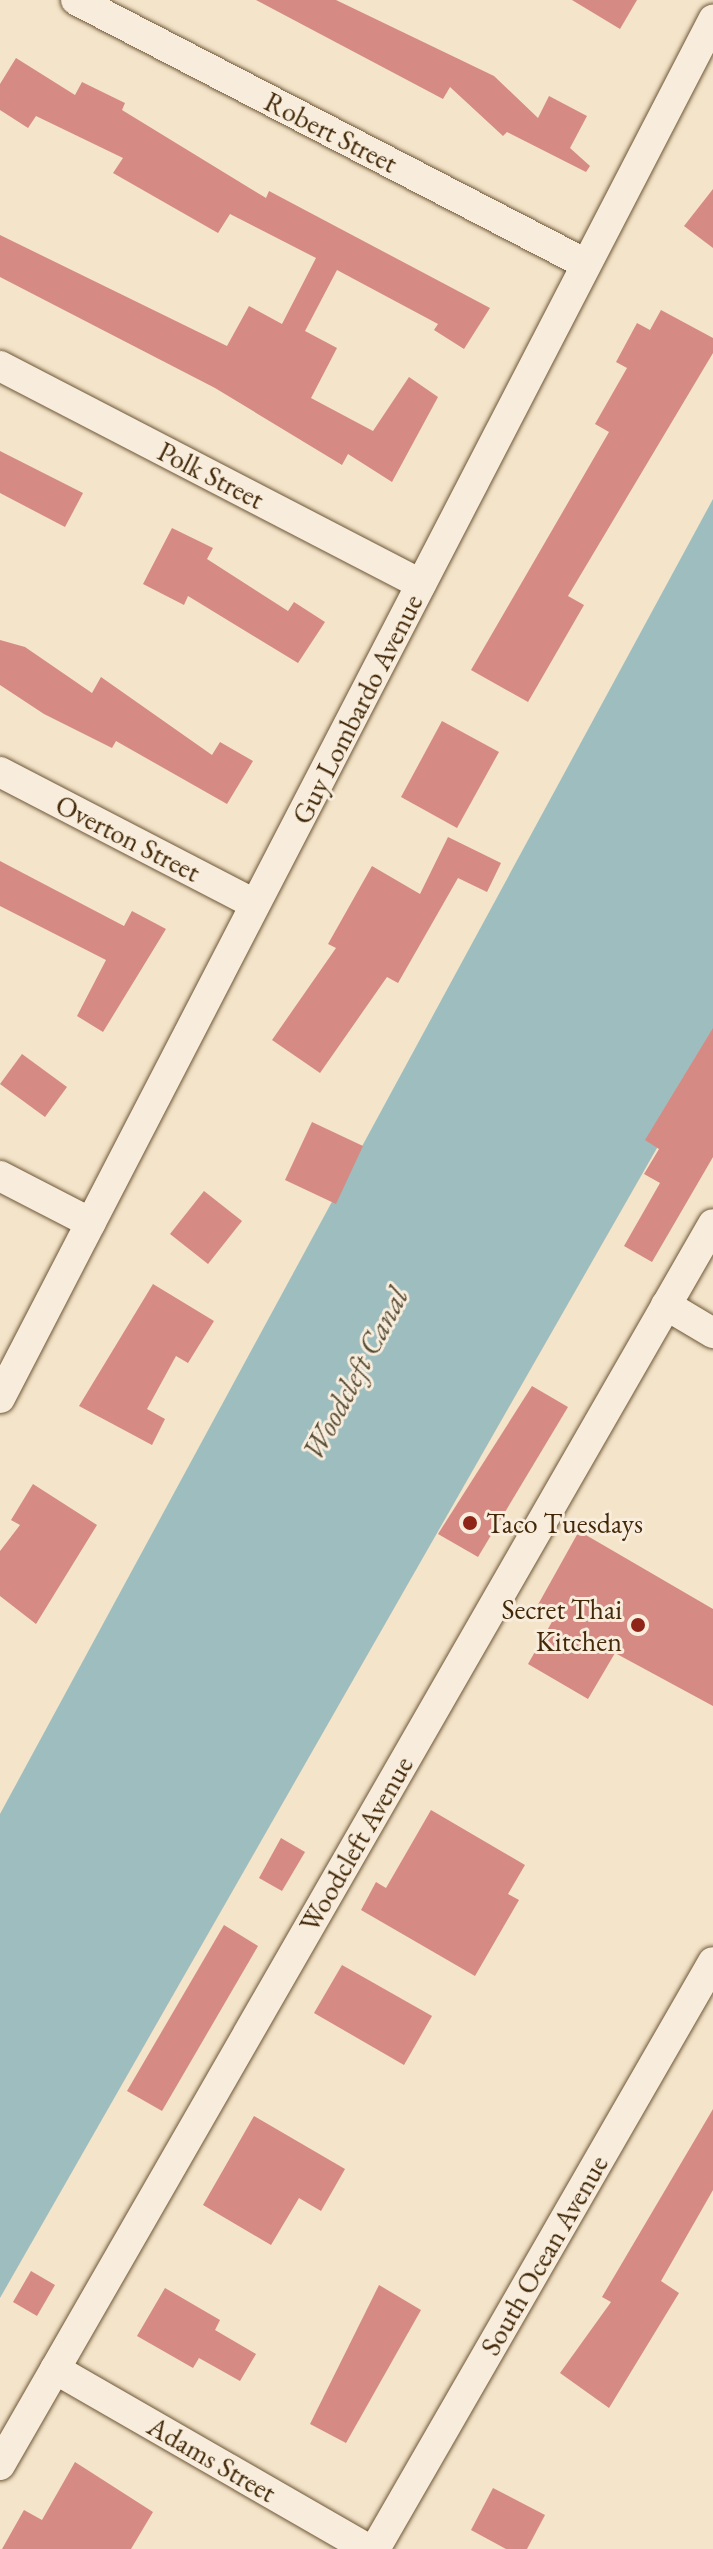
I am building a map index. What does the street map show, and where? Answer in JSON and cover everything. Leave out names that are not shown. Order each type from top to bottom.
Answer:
[{"type":"street","name":"Robert Street","points":[[76,0],[586,264]]},
{"type":"street","name":"Guy Lombardo Avenue","points":[[0,1398],[713,20]]},
{"type":"street","name":"Polk Street","points":[[0,366],[421,584]]},
{"type":"street","name":"Overton Street","points":[[0,772],[255,904]]},
{"type":"street","points":[[0,1176],[91,1223]]},
{"type":"street","name":"Woodcleft Avenue","points":[[0,2465],[713,1224]]},
{"type":"street","points":[[666,1305],[713,1333]]},
{"type":"street","name":"South Ocean Avenue","points":[[375,2549],[713,1962]]},
{"type":"street","name":"Adams Street","points":[[55,2369],[368,2549]]},
{"type":"water","name":"Woodcleft Canal","points":[[713,499],[713,1050],[0,2298],[0,1814]]},
{"type":"building","points":[[256,0],[336,0],[494,76],[538,118],[549,96],[587,116],[570,148],[590,166],[586,172],[507,132],[503,136],[450,87],[443,99]]},
{"type":"building","points":[[572,0],[637,0],[620,29]]},
{"type":"building","points":[[16,58],[75,95],[82,82],[125,103],[122,110],[266,198],[269,191],[490,308],[464,349],[434,330],[438,324],[337,270],[305,331],[337,348],[311,398],[373,431],[409,377],[438,397],[392,482],[348,454],[342,465],[215,388],[0,277],[0,235],[227,346],[249,306],[282,324],[316,258],[230,214],[218,233],[113,173],[123,158],[36,116],[28,128],[0,110],[0,84]]},
{"type":"building","points":[[713,189],[713,248],[684,226]]},
{"type":"building","points":[[661,310],[713,338],[713,353],[568,596],[584,605],[528,702],[471,670],[609,432],[595,424],[627,368],[616,362],[637,323],[650,330]]},
{"type":"building","points":[[0,451],[83,493],[65,527],[0,493]]},
{"type":"building","points":[[172,528],[213,548],[207,559],[288,611],[294,602],[325,622],[298,663],[188,596],[184,605],[143,584]]},
{"type":"building","points":[[0,640],[25,647],[92,693],[101,677],[212,755],[220,742],[253,761],[227,804],[116,741],[112,748],[44,714],[0,685]]},
{"type":"building","points":[[442,721],[499,752],[457,828],[401,797]]},
{"type":"building","points":[[448,837],[501,863],[487,892],[458,878],[398,983],[387,977],[320,1073],[272,1040],[336,948],[328,944],[372,866],[420,894]]},
{"type":"building","points":[[0,861],[124,926],[132,911],[166,929],[103,1032],[77,1016],[106,960],[0,906]]},
{"type":"building","points":[[713,1028],[713,1157],[652,1262],[624,1246],[660,1183],[644,1174],[659,1149],[645,1140]]},
{"type":"building","points":[[22,1054],[67,1087],[45,1117],[0,1084]]},
{"type":"building","points":[[312,1122],[363,1146],[336,1204],[285,1180]]},
{"type":"building","points":[[204,1191],[242,1221],[208,1264],[170,1234]]},
{"type":"building","points":[[153,1284],[214,1321],[188,1363],[176,1356],[147,1409],[165,1419],[152,1445],[79,1406]]},
{"type":"building","points":[[532,1386],[568,1407],[478,1557],[438,1534]]},
{"type":"building","points":[[33,1484],[97,1525],[36,1624],[0,1596],[0,1551],[20,1525],[11,1520]]},
{"type":"building","name":"Secret Thai Kitchen","points":[[579,1531],[713,1609],[713,1706],[615,1653],[588,1699],[528,1664],[553,1620],[535,1610]]},
{"type":"building","points":[[431,1810],[525,1865],[508,1894],[519,1900],[475,1976],[361,1910],[376,1882],[386,1888]]},
{"type":"building","points":[[281,1838],[305,1852],[282,1891],[259,1878]]},
{"type":"building","points":[[224,1925],[258,1946],[162,2111],[127,2091]]},
{"type":"building","points":[[342,1965],[432,2016],[404,2065],[314,2013]]},
{"type":"building","points":[[713,2109],[713,2190],[661,2281],[679,2293],[609,2408],[560,2373],[611,2302],[602,2297]]},
{"type":"building","points":[[254,2116],[345,2169],[321,2211],[299,2198],[271,2245],[203,2205]]},
{"type":"building","points":[[31,2271],[55,2285],[37,2316],[13,2302]]},
{"type":"building","points":[[379,2285],[421,2310],[346,2443],[310,2424]]},
{"type":"building","points":[[165,2288],[220,2320],[215,2330],[256,2354],[240,2381],[199,2358],[193,2368],[137,2336]]},
{"type":"building","points":[[75,2462],[153,2512],[131,2549],[2,2549],[24,2510],[42,2520]]},
{"type":"building","points":[[493,2488],[545,2515],[527,2549],[506,2549],[471,2530]]},
{"type":"place","name":"Taco Tuesdays","points":[[470,1523]]},
{"type":"place","name":"Secret Thai Kitchen","points":[[638,1625]]}]
